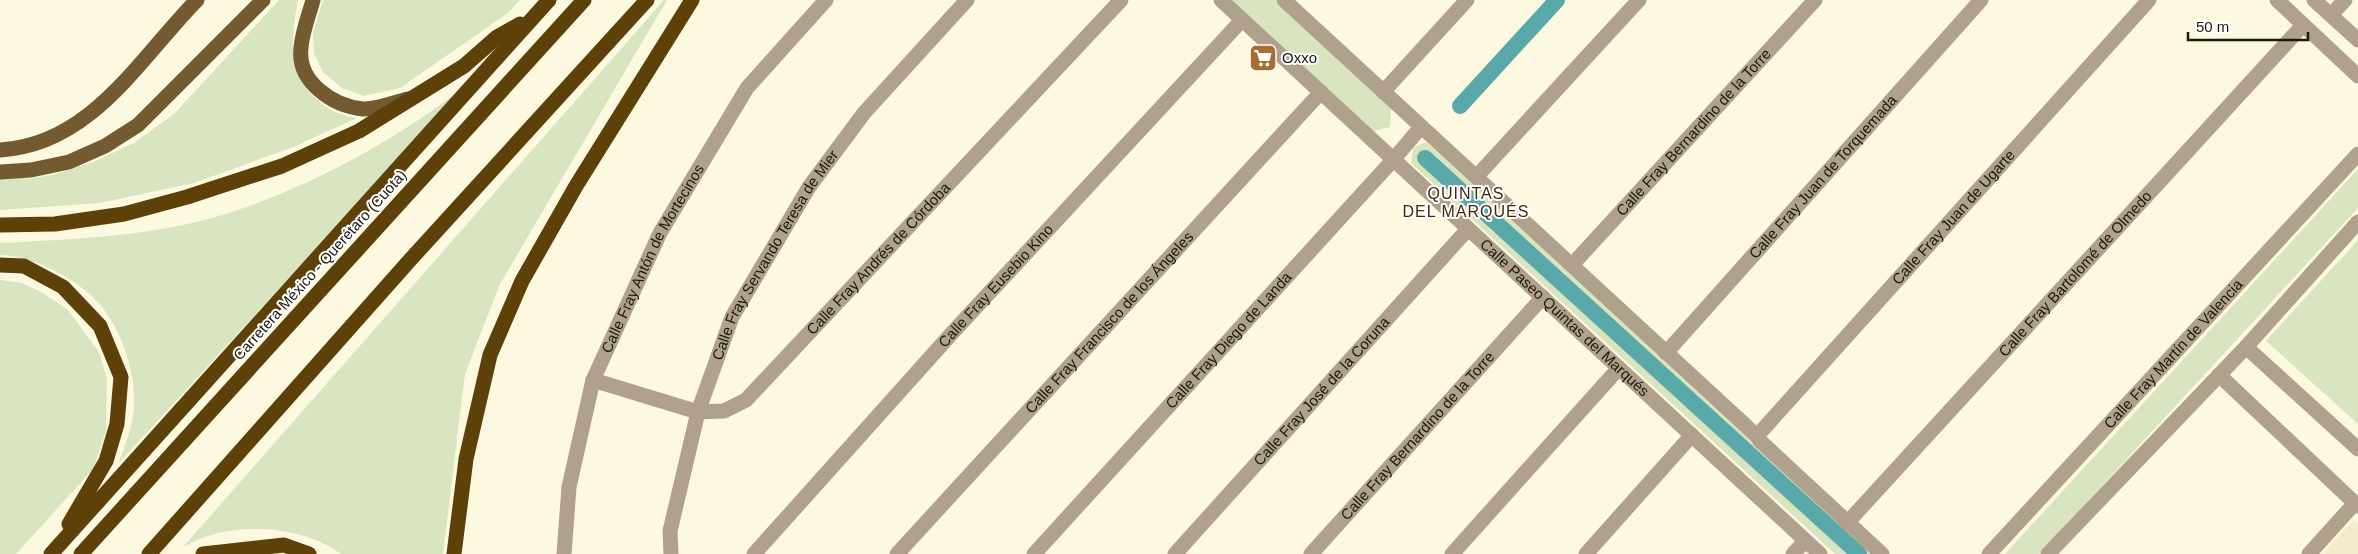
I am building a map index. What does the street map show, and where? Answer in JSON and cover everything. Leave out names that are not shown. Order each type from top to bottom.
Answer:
[{"type":"highway","name":"Carretera México - Querétaro (Cuota)","points":[[51,554],[549,0]]},
{"type":"highway","name":"Carretera México - Querétaro (Cuota)","points":[[81,554],[584,0]]},
{"type":"highway","points":[[149,554],[410,260],[647,0]]},
{"type":"highway","points":[[454,554],[466,460],[490,355],[522,281],[576,186],[692,0]]},
{"type":"highway","points":[[0,225],[55,224],[124,214],[187,197],[282,166],[360,131],[408,99],[464,66],[497,37],[530,19]]},
{"type":"highway","points":[[0,265],[24,266],[63,287],[100,326],[121,377],[117,424],[106,461],[51,554]]},
{"type":"highway","points":[[203,554],[284,545],[309,554]]},
{"type":"main road","points":[[0,150],[20,149],[42,142],[64,133],[88,117],[114,93],[197,0]]},
{"type":"main road","points":[[2,172],[31,170],[69,162],[105,146],[138,125],[264,0]]},
{"type":"main road","points":[[313,0],[300,48],[301,61],[308,79],[323,94],[338,102],[365,109],[408,99]]},
{"type":"street","name":"Calle Fray Antón de Mortecinos","points":[[564,554],[569,487],[593,380],[660,233],[747,88],[826,0]]},
{"type":"street","name":"Calle Fray Servando Teresa de Mier","points":[[671,554],[670,532],[698,412],[732,317],[809,187],[864,113],[967,0]]},
{"type":"street","name":"Calle Fray Andrés de Córdoba","points":[[593,380],[698,412],[724,411],[746,400],[1121,0]]},
{"type":"street","name":"Calle Paseo Quintas del Marqués","points":[[1220,0],[1543,296],[1820,554]]},
{"type":"street","points":[[1383,92],[1467,0]]},
{"type":"street","points":[[1477,176],[1639,0]]},
{"type":"street","name":"Calle Fray Bernardino de la Torre","points":[[1572,265],[1815,0]]},
{"type":"street","name":"Calle Fray Juan de Torquemada","points":[[1666,353],[1981,0]]},
{"type":"street","name":"Calle Fray Juan de Ugarte","points":[[1757,436],[2149,0]]},
{"type":"street","points":[[2277,0],[2358,76]]},
{"type":"street","points":[[2314,0],[2358,40]]},
{"type":"street","points":[[2331,15],[2346,0]]},
{"type":"street","points":[[1291,2],[1420,127],[1477,176],[1882,554]]},
{"type":"street","name":"Calle Fray Eusebio Kino","points":[[754,554],[953,332],[1242,20]]},
{"type":"street","name":"Calle Fray Bartolomé de Olmedo","points":[[1847,523],[2303,25]]},
{"type":"street","name":"Calle Fray Francisco de los Ángeles","points":[[897,554],[1321,92]]},
{"type":"street","name":"Calle Fray Diego de Landa","points":[[1034,554],[1393,160],[1420,127]]},
{"type":"street","name":"Calle Fray Martín de Valencia","points":[[1989,554],[2358,154]]},
{"type":"street","points":[[2048,554],[2246,347],[2358,222]]},
{"type":"street","name":"Calle Fray José de la Coruna","points":[[1175,554],[1468,229]]},
{"type":"street","name":"Calle Fray Bernardino de la Torre","points":[[1311,554],[1543,296]]},
{"type":"street","points":[[2246,347],[2358,449]]},
{"type":"street","points":[[1452,554],[1619,368]]},
{"type":"street","points":[[2215,379],[2357,504],[2309,554]]},
{"type":"street","points":[[1586,554],[1692,435]]},
{"type":"street","points":[[1793,554],[1805,540]]},
{"type":"shaded area","points":[[2354,520],[2358,524],[2358,554],[2322,554]]},
{"type":"green space","points":[[279,0],[298,0],[294,27],[294,55],[296,68],[308,91],[329,109],[357,118],[291,148],[194,183],[100,203],[0,210],[0,175],[29,179],[56,174],[93,162],[134,143],[175,113]]},
{"type":"green space","points":[[323,0],[520,0],[508,13],[400,88],[364,96],[342,88],[323,72],[314,54],[313,32]]},
{"type":"green space","points":[[664,0],[667,0],[500,284],[465,374],[443,554],[341,554],[312,539],[296,534],[261,529],[227,531],[204,537],[183,547]]},
{"type":"green space","points":[[1231,0],[1275,0],[1391,109],[1390,127],[1374,131]]},
{"type":"green space","points":[[464,87],[118,464],[130,430],[134,403],[133,383],[125,350],[111,320],[96,300],[85,290],[58,272],[29,260],[0,255],[0,243],[86,238],[152,231],[210,218],[249,206],[287,191],[364,153],[400,132]]},
{"type":"green space","points":[[1426,142],[1877,554],[1835,554],[1411,163],[1413,148]]},
{"type":"green space","points":[[2358,169],[2358,208],[2039,554],[2005,554]]},
{"type":"green space","points":[[2358,240],[2358,424],[2266,341]]},
{"type":"green space","points":[[0,280],[22,283],[43,293],[68,310],[99,352],[107,379],[106,431],[93,469],[16,554],[0,554]]},
{"type":"waterway","points":[[1460,106],[1557,0]]},
{"type":"waterway","points":[[1425,158],[1859,554]]},
{"type":"place","name":"Oxxo","points":[[1263,58]]},
{"type":"district","name":"QUINTAS DEL MARQUÉS","points":[[1466,202]]}]
